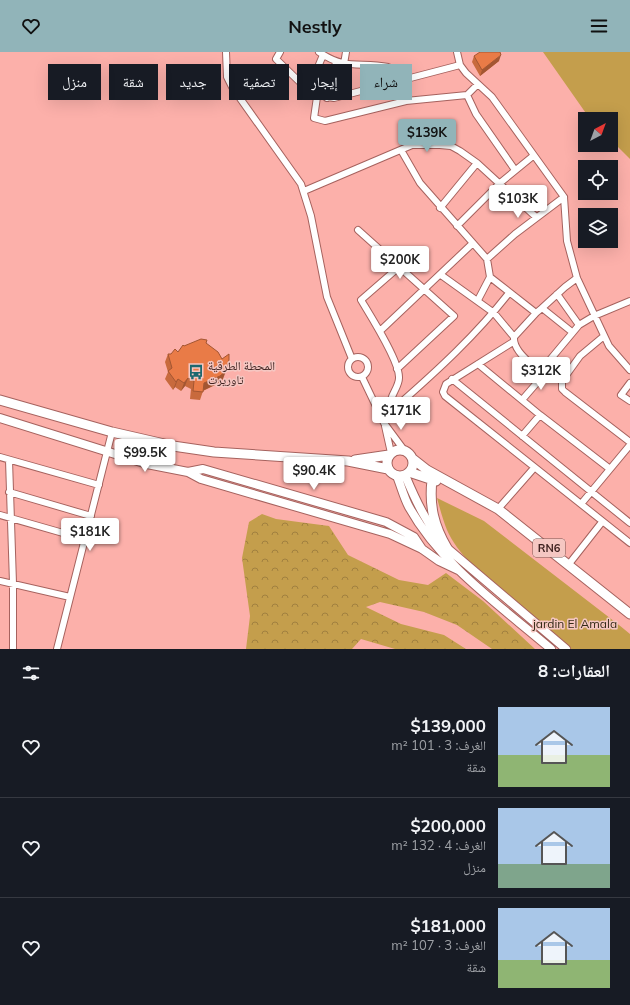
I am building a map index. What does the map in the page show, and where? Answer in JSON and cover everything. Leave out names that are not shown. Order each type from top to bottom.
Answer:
[{"type":"main road","name":"RN6","points":[[0,400],[112,432],[173,446],[202,451],[348,462],[388,469],[462,489]]},
{"type":"main road","name":"RN6","points":[[348,462],[390,454],[399,449],[404,450],[427,470],[498,509],[630,614]]},
{"type":"main road","points":[[388,469],[386,464],[390,454]]},
{"type":"main road","points":[[404,474],[412,466],[413,459]]},
{"type":"main road","points":[[432,480],[430,494],[433,516],[440,536],[447,548]]},
{"type":"street","points":[[226,52],[227,76],[232,87],[291,168],[304,191],[327,297],[352,359]]},
{"type":"street","points":[[280,52],[276,59],[297,81]]},
{"type":"street","points":[[317,64],[321,53],[336,62],[344,64],[346,52]]},
{"type":"street","points":[[457,52],[460,65],[470,78],[497,103],[533,156],[564,197],[567,241],[577,278],[604,336],[615,354],[630,370]]},
{"type":"street","points":[[412,77],[460,65]]},
{"type":"street","points":[[316,100],[314,118],[321,121],[406,100],[467,95],[478,84]]},
{"type":"street","points":[[467,95],[476,114],[515,170]]},
{"type":"street","points":[[304,191],[412,145],[428,144],[451,146],[477,163],[536,217]]},
{"type":"street","points":[[401,150],[414,175],[440,208],[487,259],[490,277],[478,300]]},
{"type":"street","points":[[457,226],[500,183],[533,156]]},
{"type":"street","points":[[440,208],[477,163]]},
{"type":"street","points":[[487,259],[536,217],[564,197]]},
{"type":"street","points":[[358,230],[454,316],[397,369]]},
{"type":"street","points":[[380,331],[441,275],[473,243]]},
{"type":"street","points":[[399,267],[360,300],[380,331],[397,369],[399,376],[398,384],[390,403],[391,407],[398,405],[459,350],[494,313],[509,294]]},
{"type":"street","points":[[441,275],[478,300],[494,313],[514,339],[522,355],[534,367],[546,369],[562,381]]},
{"type":"street","points":[[490,277],[509,294],[536,313]]},
{"type":"street","points":[[577,278],[536,313],[514,339],[478,364],[452,379],[444,387],[443,392],[445,396],[534,468],[630,543]]},
{"type":"street","points":[[557,294],[579,324]]},
{"type":"street","points":[[522,400],[579,324],[630,301]]},
{"type":"street","points":[[542,308],[572,332]]},
{"type":"street","points":[[581,504],[630,444],[562,388],[562,381],[580,356],[604,336]]},
{"type":"street","points":[[358,357],[367,362],[368,369],[362,377],[355,377],[349,373],[348,366],[352,359],[358,357]]},
{"type":"street","points":[[478,364],[540,415],[610,469]]},
{"type":"street","points":[[362,377],[384,423],[404,450]]},
{"type":"street","points":[[452,379],[630,523]]},
{"type":"street","points":[[630,382],[621,394],[630,401]]},
{"type":"street","points":[[522,436],[540,415]]},
{"type":"street","points":[[0,418],[147,464],[188,472],[201,479],[385,532],[422,550],[438,561],[458,570]]},
{"type":"street","points":[[384,423],[390,454]]},
{"type":"street","points":[[57,649],[112,432]]},
{"type":"street","points":[[0,457],[99,485]]},
{"type":"street","points":[[9,460],[13,583],[13,649]]},
{"type":"street","points":[[498,509],[534,468]]},
{"type":"street","points":[[404,474],[418,506],[430,528],[447,548],[566,649]]},
{"type":"street","points":[[404,474],[408,506],[424,532],[458,570],[551,649]]},
{"type":"street","points":[[9,492],[91,516]]},
{"type":"street","points":[[0,515],[84,539]]},
{"type":"street","points":[[569,564],[602,522]]},
{"type":"street","points":[[0,581],[70,596]]},
{"type":"green space","points":[[543,52],[630,52],[630,159],[618,147],[618,112],[585,112]]},
{"type":"green space","name":"jardin El Amala","points":[[437,498],[484,521],[619,625],[630,634],[630,649],[566,649],[500,593],[468,561],[455,545],[447,530]]},
{"type":"green space","points":[[262,514],[276,519],[329,526],[348,555],[399,580],[428,585],[446,573],[483,601],[535,649],[492,649],[457,625],[424,612],[380,602],[366,607],[401,624],[444,635],[466,649],[395,649],[361,639],[352,649],[246,649],[250,616],[242,558],[249,522]]},
{"type":"building","points":[[480,52],[500,52],[501,55],[482,70],[474,56]]},
{"type":"building","name":"المحطة الطرقية تاوريرت","points":[[201,339],[207,340],[206,343],[218,352],[222,359],[229,354],[226,371],[220,376],[204,383],[203,392],[193,391],[194,381],[188,378],[184,383],[178,379],[176,382],[168,371],[172,368],[168,354],[171,354],[175,349],[178,352],[183,345],[184,346]]},
{"type":"place","name":"المحطة الطرقية تاوريرت","points":[[196,372]]}]
